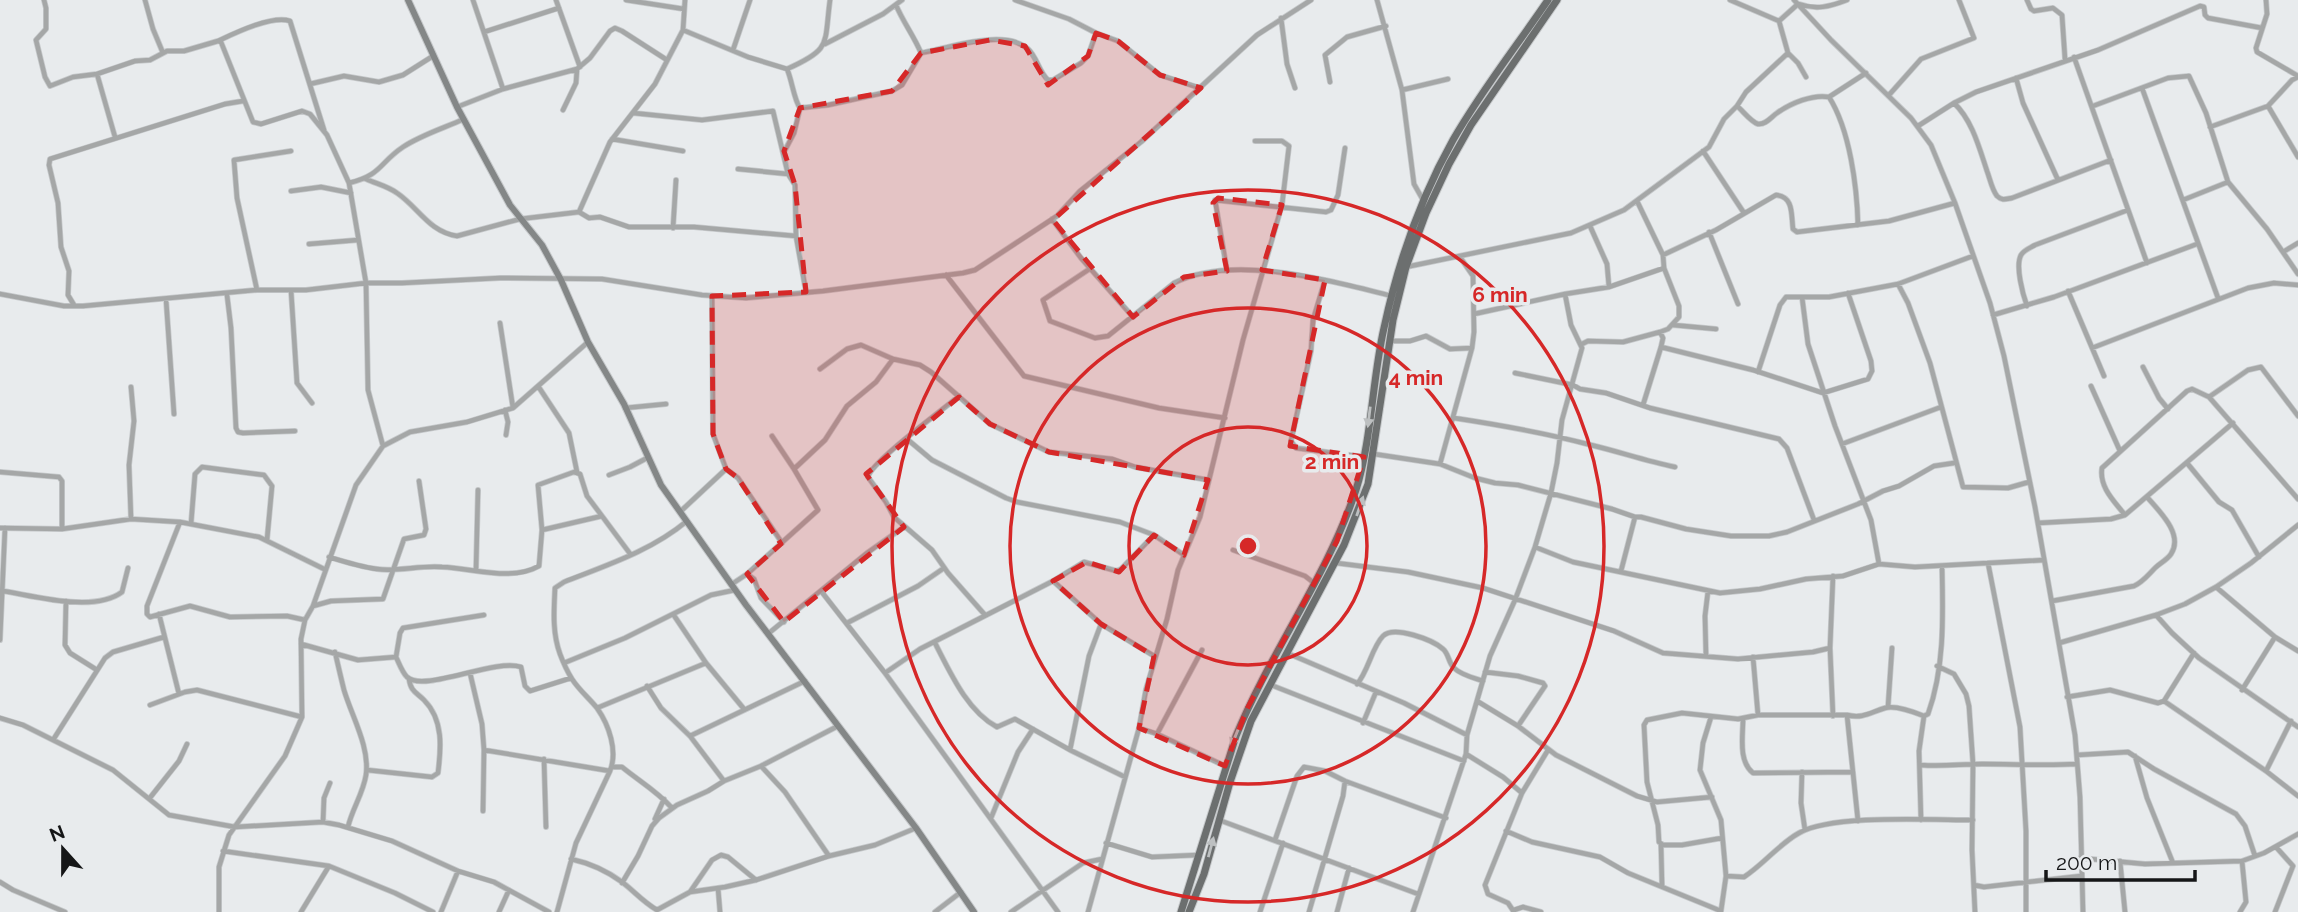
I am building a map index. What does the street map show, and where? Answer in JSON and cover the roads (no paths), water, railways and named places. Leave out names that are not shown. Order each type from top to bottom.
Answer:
[{"type":"main road","points":[[1181,912],[1225,766],[1247,709],[1337,541],[1357,487],[1383,330],[1401,261],[1424,201],[1440,164],[1469,114],[1548,0]]},
{"type":"main road","points":[[1189,912],[1204,874],[1251,721],[1336,562],[1353,527],[1368,484],[1389,341],[1406,267],[1432,201],[1471,125],[1557,0]]},
{"type":"street","points":[[44,0],[46,29],[36,40],[50,86],[73,77],[97,74],[129,62],[150,60],[163,52],[184,51],[218,41],[246,28],[286,19],[290,21],[324,131],[349,183],[366,283],[368,390],[383,446]]},
{"type":"street","points":[[145,0],[163,52]]},
{"type":"street","points":[[408,0],[457,107],[500,187],[520,219],[542,245],[561,280],[588,342],[625,408],[661,485],[733,587],[916,828],[974,912]]},
{"type":"street","points":[[473,0],[503,89]]},
{"type":"street","points":[[555,0],[578,68],[576,83],[563,110]]},
{"type":"street","points":[[626,0],[684,9]]},
{"type":"street","points":[[579,212],[612,139],[655,83],[683,30],[685,0]]},
{"type":"street","points":[[733,50],[750,0]]},
{"type":"street","points":[[825,44],[830,0]]},
{"type":"street","points":[[683,30],[748,57],[787,69],[902,0]]},
{"type":"street","points":[[1015,0],[1028,2],[1118,41],[1160,75],[1200,88]]},
{"type":"street","points":[[0,294],[64,306],[227,295],[257,290],[488,278],[602,279],[712,296],[746,298],[975,270],[1052,219],[1100,173],[1132,150],[1257,35],[1311,0]]},
{"type":"street","points":[[1377,0],[1402,90],[1415,184],[1424,201]]},
{"type":"street","points":[[1730,0],[1779,21]]},
{"type":"street","points":[[1796,2],[1813,9],[1847,0]]},
{"type":"street","points":[[1889,95],[1921,59],[1974,38],[1959,0]]},
{"type":"street","points":[[2027,0],[2034,11],[2053,8],[2062,15],[2065,59]]},
{"type":"street","points":[[2210,127],[2268,106],[2298,77],[2257,52],[2267,1]]},
{"type":"street","points":[[1779,21],[1796,2]]},
{"type":"street","points":[[1796,2],[1889,95],[1935,151],[1993,315],[2038,523],[2077,755],[2082,912]]},
{"type":"street","points":[[896,5],[921,53]]},
{"type":"street","points":[[1917,126],[1954,103],[2016,77],[2098,50],[2202,5],[2208,18],[2262,28]]},
{"type":"street","points":[[484,32],[559,8]]},
{"type":"street","points":[[1281,18],[1287,64],[1295,88]]},
{"type":"street","points":[[1779,21],[1788,53],[1806,77]]},
{"type":"street","points":[[1329,82],[1325,55],[1332,48],[1347,37],[1386,26]]},
{"type":"street","points":[[457,107],[503,89],[578,68],[615,28],[668,60]]},
{"type":"street","points":[[800,108],[828,105],[892,91],[902,85],[921,53],[990,40],[1014,41],[1030,51],[1043,76],[1053,80],[1081,63],[1087,56],[1096,33]]},
{"type":"street","points":[[218,41],[221,42],[250,119],[256,125],[302,111],[310,114],[324,131]]},
{"type":"street","points":[[1406,267],[1572,233],[1624,210],[1709,147],[1724,119],[1746,92],[1788,53]]},
{"type":"street","points":[[310,84],[344,76],[379,82],[403,75],[433,56]]},
{"type":"street","points":[[2074,57],[2147,263]]},
{"type":"street","points":[[784,151],[794,133],[800,108],[787,69]]},
{"type":"street","points":[[1737,106],[1755,123],[1764,123],[1783,109],[1810,98],[1829,97],[1866,73]]},
{"type":"street","points":[[97,74],[115,137]]},
{"type":"street","points":[[2093,106],[2168,78],[2189,76],[2201,99],[2228,182],[2298,274]]},
{"type":"street","points":[[2016,77],[2028,113],[2058,180]]},
{"type":"street","points":[[1402,90],[1448,79]]},
{"type":"street","points":[[2142,88],[2218,298]]},
{"type":"street","points":[[1829,97],[1836,110],[1855,175],[1858,225]]},
{"type":"street","points":[[74,305],[67,289],[69,271],[61,247],[58,203],[50,159],[115,137],[243,101]]},
{"type":"street","points":[[1954,103],[1963,112],[1976,139],[1992,186],[1998,198],[2003,200],[2111,160]]},
{"type":"street","points":[[2268,106],[2298,157]]},
{"type":"street","points":[[633,113],[702,120],[773,111],[778,139],[794,185],[796,236],[806,292]]},
{"type":"street","points":[[349,183],[373,176],[400,149],[464,119]]},
{"type":"street","points":[[612,139],[683,151]]},
{"type":"street","points":[[1088,912],[1139,728],[1154,656],[1167,619],[1178,570],[1200,517],[1263,269],[1282,205],[1289,146],[1282,141],[1255,141]]},
{"type":"street","points":[[1227,271],[1214,200],[1282,205],[1326,212],[1331,210],[1338,195],[1345,148]]},
{"type":"street","points":[[257,290],[237,198],[233,160],[292,151]]},
{"type":"street","points":[[1703,151],[1744,214]]},
{"type":"street","points":[[738,169],[788,174]]},
{"type":"street","points":[[366,179],[383,184],[398,194],[427,222],[457,236],[520,219],[579,212],[589,218],[600,217],[629,227],[694,227],[796,236]]},
{"type":"street","points":[[673,228],[676,180]]},
{"type":"street","points":[[2183,200],[2228,182]]},
{"type":"street","points":[[291,191],[321,187],[351,193]]},
{"type":"street","points":[[1663,255],[1776,195],[1781,195],[1791,204],[1793,229],[1797,232],[1902,218],[1955,203]]},
{"type":"street","points":[[1582,344],[1588,341],[1623,342],[1660,332],[1679,317],[1679,306],[1664,268],[1663,255],[1637,201]]},
{"type":"street","points":[[2027,306],[2021,288],[2019,261],[2024,251],[2128,210]]},
{"type":"street","points":[[1052,219],[1133,317]]},
{"type":"street","points":[[1590,226],[1606,264],[1609,287]]},
{"type":"street","points":[[1709,232],[1738,304]]},
{"type":"street","points":[[309,244],[358,240]]},
{"type":"street","points":[[2283,252],[2298,243]]},
{"type":"street","points":[[1993,315],[2027,306],[2197,244]]},
{"type":"street","points":[[1440,464],[1472,348],[1473,276],[1466,262],[1459,256]]},
{"type":"street","points":[[1758,372],[1780,305],[1786,297],[1829,297],[1898,284],[1973,256]]},
{"type":"street","points":[[1091,268],[1043,300],[1050,321],[1100,338],[1108,336],[1133,317],[1165,288],[1184,278],[1227,271],[1263,269],[1392,296]]},
{"type":"street","points":[[1474,314],[1565,293],[1609,287],[1664,268]]},
{"type":"street","points":[[946,275],[1024,376],[1159,408],[1225,418]]},
{"type":"street","points":[[1325,280],[1313,320],[1311,351],[1291,441],[1296,448],[1364,457]]},
{"type":"street","points":[[2092,348],[2218,298],[2262,284],[2286,282],[2298,285]]},
{"type":"street","points":[[1898,284],[1908,303],[1930,363],[1954,463],[1964,489],[2008,488],[2029,482]]},
{"type":"street","points":[[291,290],[297,383],[312,403]]},
{"type":"street","points":[[2068,291],[2104,376]]},
{"type":"street","points":[[1565,293],[1571,325],[1582,344]]},
{"type":"street","points":[[1661,347],[1758,372],[1823,393],[1868,379],[1872,371],[1871,360],[1848,293]]},
{"type":"street","points":[[227,295],[238,432],[295,430]]},
{"type":"street","points":[[712,296],[712,424],[726,469],[738,478],[782,543]]},
{"type":"street","points":[[1802,297],[1808,344],[1823,393],[1871,520],[1879,565]]},
{"type":"street","points":[[166,299],[174,414]]},
{"type":"street","points":[[500,323],[513,408]]},
{"type":"street","points":[[1672,325],[1716,329]]},
{"type":"street","points":[[1643,405],[1661,347],[1663,338],[1660,332]]},
{"type":"street","points":[[1389,341],[1410,341],[1426,336],[1450,349],[1472,348]]},
{"type":"street","points":[[219,912],[219,867],[229,835],[285,756],[302,717],[301,644],[306,620],[356,485],[383,446],[410,432],[455,425],[513,408],[588,342]]},
{"type":"street","points":[[1413,912],[1464,761],[1467,735],[1485,672],[1535,547],[1551,493],[1562,421],[1582,344]]},
{"type":"street","points":[[820,369],[838,354],[855,346],[867,347],[893,359],[920,365],[990,425],[1049,452],[1112,459],[1135,467],[1208,480]]},
{"type":"street","points":[[794,469],[824,440],[847,406],[876,382],[893,359]]},
{"type":"street","points":[[2209,397],[2248,370],[2261,366],[2298,416]]},
{"type":"street","points":[[2144,367],[2168,409]]},
{"type":"street","points":[[1515,373],[1606,393],[1784,442],[1814,520]]},
{"type":"street","points":[[538,386],[569,433],[577,472],[587,496],[631,555]]},
{"type":"street","points":[[2091,386],[2120,451]]},
{"type":"street","points":[[131,387],[134,421],[129,465],[131,519]]},
{"type":"street","points":[[2125,515],[2106,489],[2101,477],[2102,468],[2192,389],[2209,397],[2298,499]]},
{"type":"street","points":[[959,396],[882,458],[868,474],[894,517],[932,550],[985,615]]},
{"type":"street","points":[[625,408],[666,404]]},
{"type":"street","points":[[1842,444],[1941,408]]},
{"type":"street","points":[[506,410],[506,435]]},
{"type":"street","points":[[1454,418],[1500,425],[1675,467]]},
{"type":"street","points":[[2038,523],[2110,519],[2125,515],[2232,423]]},
{"type":"street","points":[[564,663],[625,638],[711,595],[733,587],[818,510],[772,436]]},
{"type":"street","points":[[907,439],[932,460],[1017,502],[1120,522],[1154,535],[1184,555]]},
{"type":"street","points":[[1374,454],[1440,464],[1495,483],[1518,485],[1686,529],[1745,537],[1787,532],[1899,486],[1934,466],[1954,463]]},
{"type":"street","points":[[609,475],[647,458]]},
{"type":"street","points":[[2187,463],[2218,502],[2232,510],[2259,557]]},
{"type":"street","points":[[191,524],[195,474],[198,470],[202,467],[249,471],[264,475],[272,486],[267,540]]},
{"type":"street","points":[[681,511],[726,469]]},
{"type":"street","points":[[0,472],[59,477],[62,481],[62,529]]},
{"type":"street","points":[[329,557],[374,569],[442,566],[500,573],[537,568],[541,530],[538,485],[577,472]]},
{"type":"street","points":[[313,606],[331,601],[380,600],[386,594],[404,539],[422,537],[426,529],[419,481]]},
{"type":"street","points":[[476,570],[478,490]]},
{"type":"street","points":[[2052,601],[2134,586],[2169,557],[2175,545],[2172,530],[2147,498]]},
{"type":"street","points":[[541,530],[602,516]]},
{"type":"street","points":[[1621,571],[1635,517]]},
{"type":"street","points":[[0,640],[3,528],[62,529],[131,519],[180,522],[267,540],[324,569]]},
{"type":"street","points":[[557,912],[580,832],[611,769],[613,747],[597,708],[571,678],[556,642],[555,588],[668,537],[688,520]]},
{"type":"street","points":[[180,522],[147,606],[147,614],[150,617],[190,606],[230,617],[287,616],[306,620]]},
{"type":"street","points":[[2059,643],[2185,604],[2216,587],[2259,557],[2298,525]]},
{"type":"street","points":[[769,633],[904,527]]},
{"type":"street","points":[[885,673],[920,649],[1087,562],[1119,571],[1154,535]]},
{"type":"street","points":[[1535,547],[1573,562],[1621,571],[1636,577],[1709,591],[1740,592],[1843,576],[1879,565],[1915,567],[2045,560]]},
{"type":"street","points":[[1233,550],[1305,576],[1315,583]]},
{"type":"street","points":[[1336,562],[1448,580],[1614,631],[1640,641],[1656,652],[1738,659],[1830,648]]},
{"type":"street","points":[[1988,562],[2020,727],[2026,912]]},
{"type":"street","points":[[1921,820],[1919,740],[1924,716],[1931,704],[1944,623],[1942,566]]},
{"type":"street","points":[[3,591],[82,603],[103,600],[122,592],[128,568]]},
{"type":"street","points":[[847,623],[918,586],[944,568]]},
{"type":"street","points":[[747,574],[754,579],[761,598],[783,622]]},
{"type":"street","points":[[1833,576],[1830,648],[1833,716]]},
{"type":"street","points":[[1053,581],[1101,624],[1154,656]]},
{"type":"street","points":[[2216,587],[2275,637],[2298,651]]},
{"type":"street","points":[[821,591],[885,673],[1058,912]]},
{"type":"street","points":[[1706,656],[1705,616],[1709,591]]},
{"type":"street","points":[[66,601],[65,645],[70,653],[97,670]]},
{"type":"street","points":[[159,614],[179,694]]},
{"type":"street","points":[[673,614],[706,663],[744,709]]},
{"type":"street","points":[[367,769],[432,777],[438,773],[442,745],[434,714],[412,690],[396,657],[400,633],[403,628],[484,615]]},
{"type":"street","points":[[2156,615],[2194,653],[2242,690],[2298,727]]},
{"type":"street","points":[[1070,750],[1089,656],[1101,624]]},
{"type":"street","points":[[1357,684],[1382,637],[1391,632],[1403,631],[1445,650],[1448,661],[1456,670],[1483,681]]},
{"type":"street","points":[[53,740],[105,658],[113,652],[164,636]]},
{"type":"street","points":[[2242,690],[2275,637]]},
{"type":"street","points":[[935,643],[954,678],[984,720],[997,727],[1012,718],[1125,777]]},
{"type":"street","points":[[301,644],[358,660],[396,657]]},
{"type":"street","points":[[1888,707],[1892,648]]},
{"type":"street","points":[[1157,734],[1202,650]]},
{"type":"street","points":[[334,652],[364,746],[367,769],[348,827]]},
{"type":"street","points":[[1287,653],[1404,703],[1467,735]]},
{"type":"street","points":[[2067,697],[2110,690],[2158,703],[2164,701],[2194,653]]},
{"type":"street","points":[[1753,657],[1758,715]]},
{"type":"street","points":[[597,708],[706,663]]},
{"type":"street","points":[[409,679],[427,681],[485,668],[517,666],[524,671],[525,686],[530,691],[571,678]]},
{"type":"street","points":[[1937,666],[1954,674],[1966,694],[1973,764],[1975,912]]},
{"type":"street","points":[[1485,672],[1518,676],[1543,683],[1545,686],[1518,726]]},
{"type":"street","points":[[470,673],[482,724],[483,811]]},
{"type":"street","points":[[690,736],[806,681]]},
{"type":"street","points":[[1271,685],[1464,761]]},
{"type":"street","points":[[647,686],[660,708],[690,736],[724,781]]},
{"type":"street","points":[[150,705],[197,690],[302,717]]},
{"type":"street","points":[[1363,723],[1376,692]]},
{"type":"street","points":[[1477,701],[1518,726],[1548,750],[1628,793],[1651,802],[1712,797]]},
{"type":"street","points":[[2164,701],[2298,796]]},
{"type":"street","points":[[1662,885],[1661,844],[1651,802],[1646,759],[1644,725],[1647,720],[1682,713],[1744,719],[1758,715],[1857,717],[1871,715],[1888,707],[1924,716]]},
{"type":"street","points":[[1847,715],[1858,821]]},
{"type":"street","points":[[1506,831],[1532,842],[1600,857],[1628,873],[1721,911],[1726,876],[1721,820],[1700,770],[1703,743],[1711,717]]},
{"type":"street","points":[[0,718],[23,725],[113,770],[169,815],[236,827],[323,822],[348,827],[392,841],[458,872],[495,882],[549,912]]},
{"type":"street","points":[[1744,719],[1744,760],[1748,769],[1760,774],[1852,772]]},
{"type":"street","points":[[2266,771],[2291,721]]},
{"type":"street","points":[[652,826],[672,808],[838,726]]},
{"type":"street","points":[[1139,728],[1225,766]]},
{"type":"street","points":[[991,819],[1018,752],[1033,729]]},
{"type":"street","points":[[149,799],[179,761],[187,744]]},
{"type":"street","points":[[484,750],[611,769],[622,767],[672,808]]},
{"type":"street","points":[[1541,912],[1523,907],[1514,911],[1508,903],[1489,894],[1486,889],[1522,793],[1548,750]]},
{"type":"street","points":[[2077,755],[2128,751],[2194,793],[2235,814],[2245,826],[2255,856]]},
{"type":"street","points":[[1466,754],[1503,777],[1522,793]]},
{"type":"street","points":[[2134,756],[2147,798],[2174,863]]},
{"type":"street","points":[[544,759],[546,827]]},
{"type":"street","points":[[1921,765],[1945,767],[1973,764],[2077,764]]},
{"type":"street","points":[[761,766],[785,792],[829,856]]},
{"type":"street","points":[[1275,840],[1297,776],[1304,767],[1325,771],[1446,818]]},
{"type":"street","points":[[1802,772],[1801,803],[1805,830]]},
{"type":"street","points":[[1309,912],[1345,781]]},
{"type":"street","points":[[323,822],[324,799],[330,783]]},
{"type":"street","points":[[622,883],[638,856],[664,799]]},
{"type":"street","points":[[1219,820],[1418,894]]},
{"type":"street","points":[[1726,876],[1744,877],[1759,867],[1778,848],[1805,830],[1824,825],[1858,821],[1973,820]]},
{"type":"street","points":[[571,859],[590,864],[622,883],[657,911],[690,892],[756,880],[829,856],[875,845],[916,828]]},
{"type":"street","points":[[2080,858],[2145,864],[2242,861],[2276,847],[2298,834]]},
{"type":"street","points":[[1661,844],[1682,845],[1722,838]]},
{"type":"street","points":[[1106,843],[1152,857],[1198,855]]},
{"type":"street","points":[[1260,912],[1283,844]]},
{"type":"street","points":[[2274,912],[2295,867],[2276,847]]},
{"type":"street","points":[[223,851],[329,866],[433,912]]},
{"type":"street","points":[[690,892],[712,860],[721,855],[728,857],[756,880]]},
{"type":"street","points":[[1011,912],[1083,863],[1102,859]]},
{"type":"street","points":[[2120,860],[2125,912]]},
{"type":"street","points":[[2239,912],[2246,902],[2242,861]]},
{"type":"street","points":[[301,912],[329,866]]},
{"type":"street","points":[[1337,912],[1349,868]]},
{"type":"street","points":[[440,912],[458,872]]},
{"type":"street","points":[[1975,885],[1984,887],[2081,876]]},
{"type":"street","points":[[0,882],[65,912]]},
{"type":"street","points":[[718,888],[720,912]]},
{"type":"street","points":[[499,912],[509,890]]},
{"type":"street","points":[[934,912],[961,892]]}]
